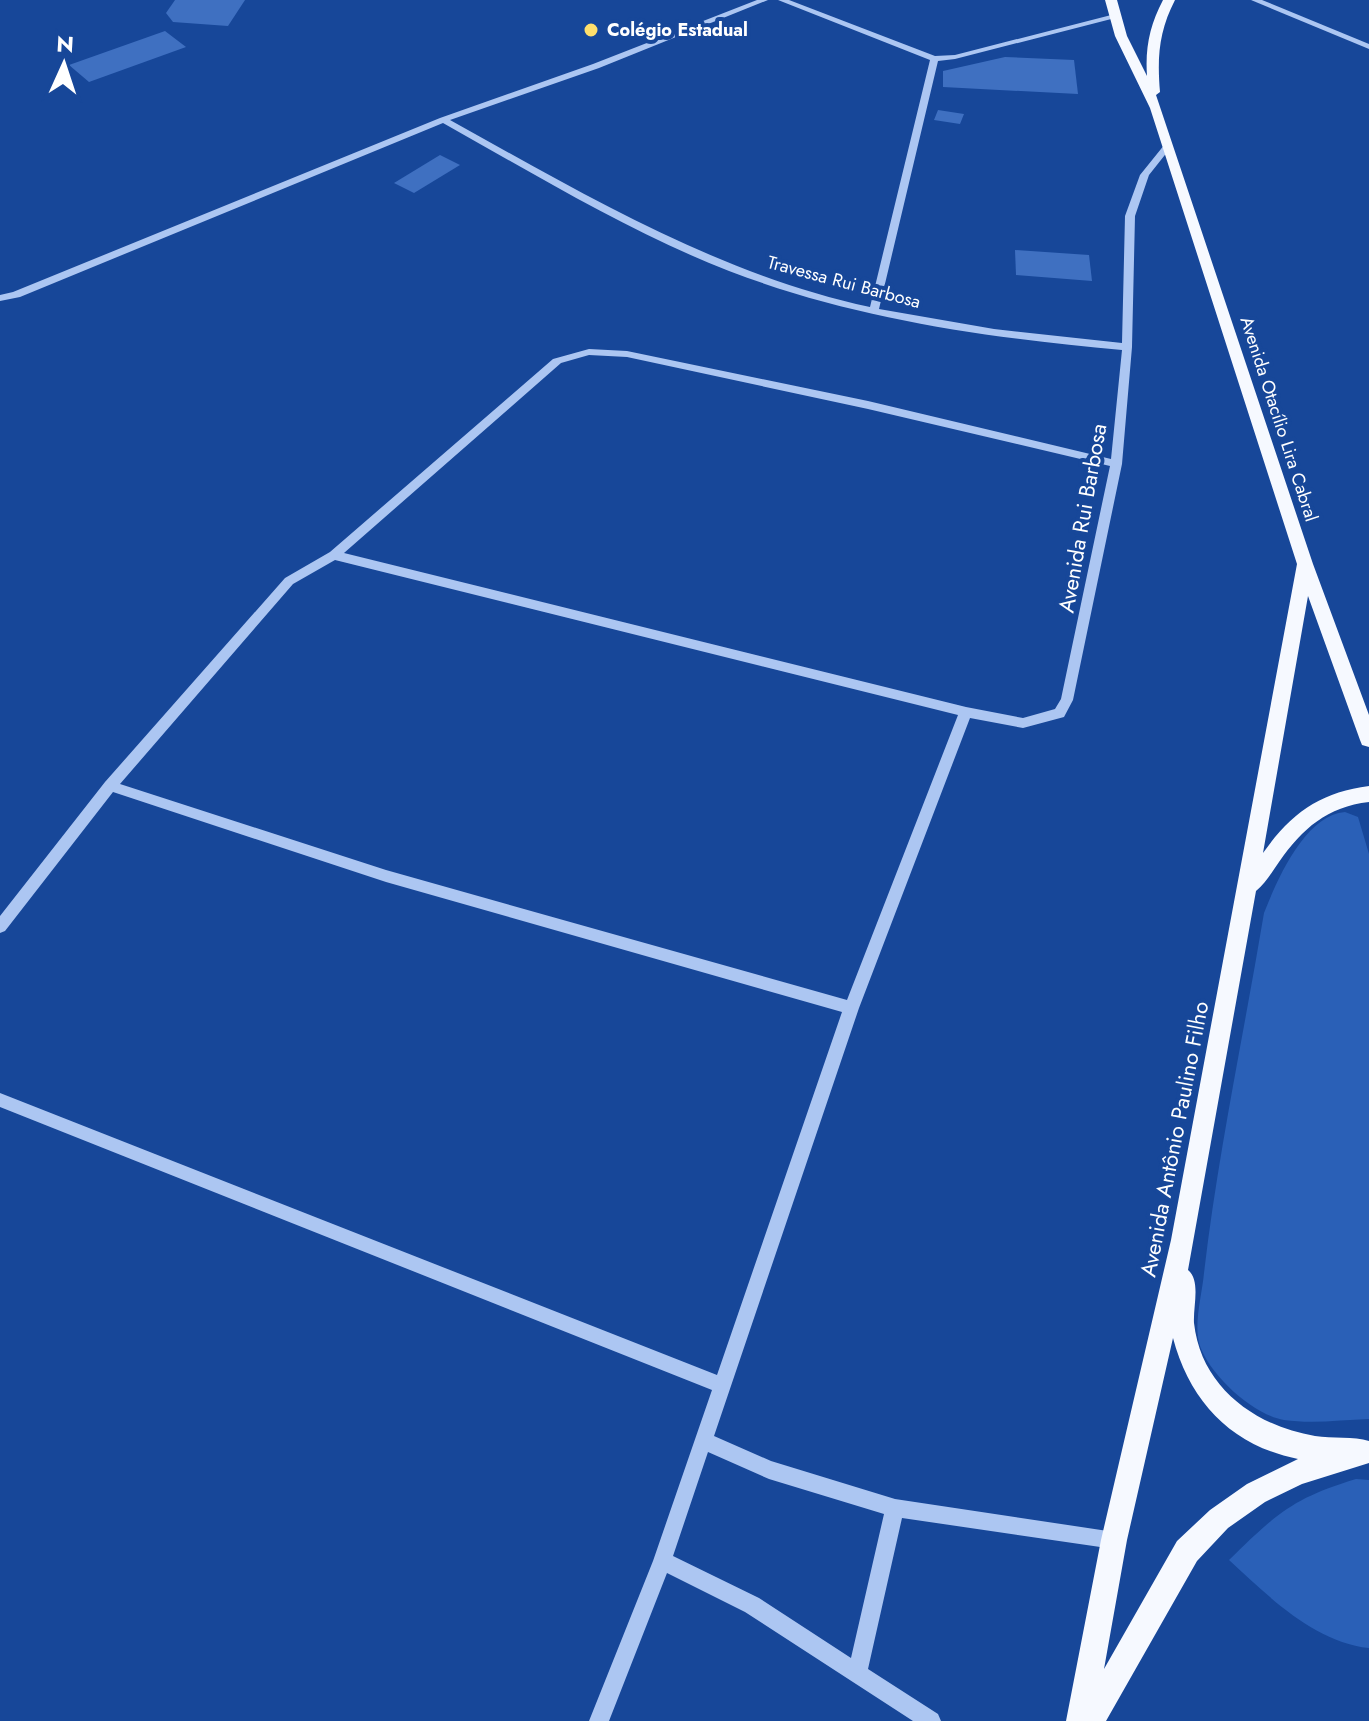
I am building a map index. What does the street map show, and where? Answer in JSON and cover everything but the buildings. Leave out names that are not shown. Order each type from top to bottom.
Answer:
[{"type":"main road","points":[[1111,0],[1116,15]]},
{"type":"main road","name":"Avenida Otacílio Lira Cabral","points":[[1156,108],[1149,55],[1154,30],[1169,0]]},
{"type":"main road","name":"Avenida Otacílio Lira Cabral","points":[[1116,15],[1121,36],[1156,108],[1305,564],[1369,740]]},
{"type":"main road","name":"Avenida Antônio Paulino Filho","points":[[1080,1721],[1114,1540],[1183,1240],[1305,564]]},
{"type":"main road","points":[[1247,892],[1287,835],[1304,817],[1321,804],[1343,796],[1369,794]]},
{"type":"main road","points":[[1183,1240],[1182,1325],[1190,1361],[1215,1402],[1237,1421],[1283,1444],[1366,1452]]},
{"type":"main road","points":[[1090,1721],[1187,1551],[1219,1519],[1256,1493],[1298,1472],[1366,1452]]},
{"type":"street","points":[[0,298],[16,295],[443,120],[596,66],[764,0]]},
{"type":"street","points":[[782,0],[934,59],[955,57],[1116,15]]},
{"type":"street","points":[[1255,0],[1369,47]]},
{"type":"street","points":[[874,310],[934,59]]},
{"type":"street","name":"Travessa Rui Barbosa","points":[[443,120],[677,244],[775,283],[874,310],[969,329],[1127,347]]},
{"type":"street","name":"Avenida Rui Barbosa","points":[[334,555],[966,712],[1023,723],[1059,713],[1067,700],[1116,464],[1127,347],[1130,216],[1145,175],[1168,146]]},
{"type":"street","points":[[0,927],[110,786],[243,630],[289,581],[334,555],[557,361],[589,352],[627,354],[1116,464]]},
{"type":"street","points":[[599,1721],[662,1561],[851,1008],[966,712]]},
{"type":"street","points":[[110,786],[244,834],[851,1008]]},
{"type":"street","points":[[0,1100],[721,1385]]},
{"type":"street","points":[[703,1440],[769,1470],[895,1508],[1114,1540]]},
{"type":"street","points":[[857,1675],[895,1508]]},
{"type":"street","points":[[662,1561],[752,1605],[931,1721]]},
{"type":"shaded area","points":[[1345,812],[1358,817],[1369,854],[1369,1419],[1284,1420],[1272,1417],[1246,1402],[1223,1381],[1200,1346],[1198,1319],[1216,1183],[1264,913],[1285,867],[1305,837],[1317,824]]},
{"type":"shaded area","points":[[1356,1479],[1369,1480],[1369,1648],[1329,1637],[1311,1627],[1276,1602],[1229,1560],[1286,1509],[1316,1493]]},
{"type":"place","name":"Colégio Estadual","points":[[591,30]]}]
